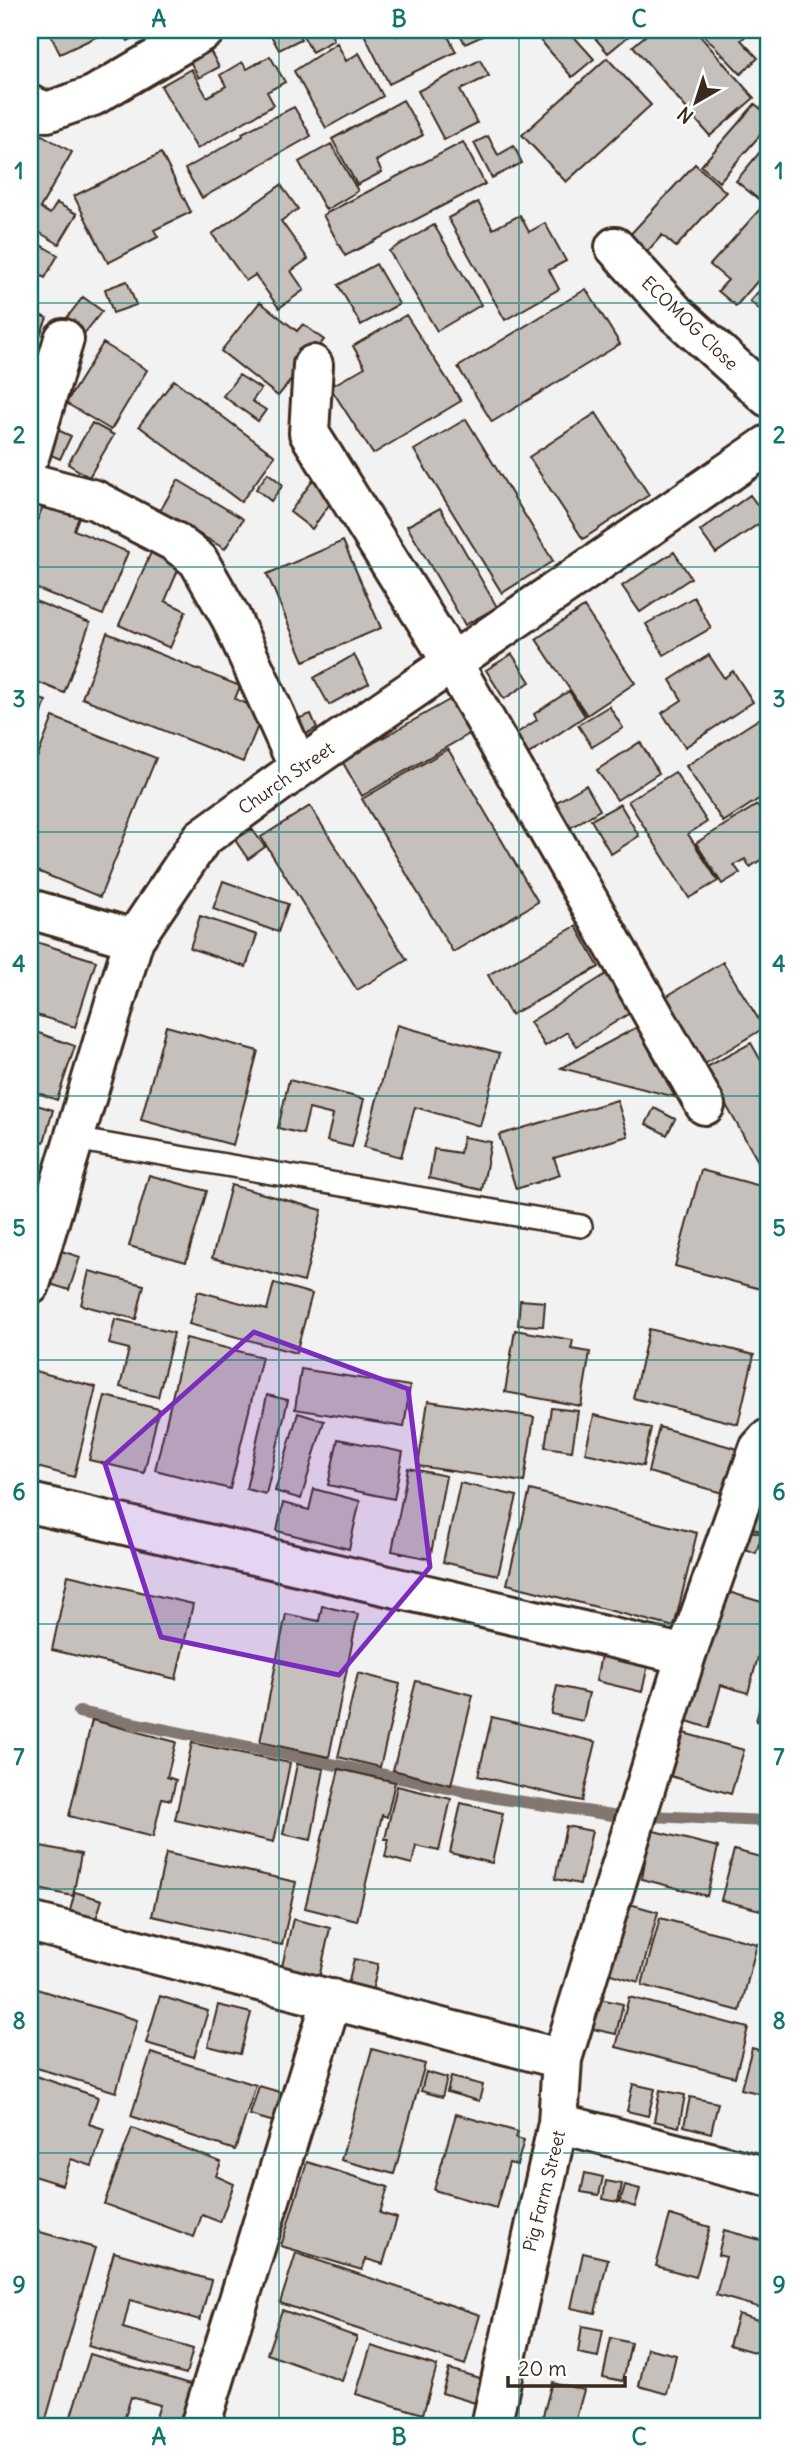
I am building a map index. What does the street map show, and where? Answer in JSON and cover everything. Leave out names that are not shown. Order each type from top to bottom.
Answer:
[{"type":"street","points":[[30,106],[47,113],[93,96],[205,30]]},
{"type":"street","name":"ECOMOG Close","points":[[615,247],[676,314],[768,397]]},
{"type":"street","points":[[30,454],[64,339]]},
{"type":"street","points":[[313,365],[309,433],[452,662],[705,1105]]},
{"type":"street","name":"Church Street","points":[[32,1272],[134,939],[202,838],[299,768],[768,445]]},
{"type":"street","points":[[30,483],[95,500],[175,542],[198,560],[231,618],[299,768]]},
{"type":"street","points":[[30,909],[134,939]]},
{"type":"street","points":[[558,2123],[562,2059],[686,1655],[759,1449],[768,1439]]},
{"type":"street","points":[[30,1503],[686,1655]]},
{"type":"street","points":[[30,1922],[562,2059]]},
{"type":"street","points":[[200,2426],[332,1999]]},
{"type":"street","name":"Pig Farm Street","points":[[491,2426],[558,2123],[768,2177]]},
{"type":"lane","points":[[74,1139],[581,1226]]},
{"type":"highlighted area","points":[[254,1332],[408,1389],[430,1567],[339,1675],[161,1637],[105,1464]]},
{"type":"building","points":[[48,30],[92,30],[96,37],[60,54]]},
{"type":"building","points":[[121,30],[148,30],[128,41]]},
{"type":"building","points":[[268,30],[296,30],[301,39],[279,50]]},
{"type":"building","points":[[300,30],[329,30],[334,40],[312,52]]},
{"type":"building","points":[[362,30],[393,30],[396,36],[410,30],[445,30],[456,52],[389,84]]},
{"type":"building","points":[[458,30],[485,30],[487,34],[465,44]]},
{"type":"building","points":[[542,30],[568,30],[594,59],[572,77],[536,35]]},
{"type":"building","points":[[588,30],[636,30],[608,53]]},
{"type":"building","points":[[652,30],[695,30],[754,98],[710,136],[633,46]]},
{"type":"building","points":[[699,30],[752,30],[741,40],[758,58],[741,74]]},
{"type":"building","points":[[337,43],[346,61],[359,53],[383,96],[326,128],[294,71]]},
{"type":"building","points":[[207,45],[219,67],[199,78],[187,56]]},
{"type":"building","points":[[270,56],[285,82],[267,92],[274,105],[197,149],[161,86],[191,69],[207,97],[226,86],[220,75],[242,62],[247,69]]},
{"type":"building","points":[[607,58],[651,105],[566,182],[522,135]]},
{"type":"building","points":[[480,60],[489,76],[460,90],[477,123],[444,140],[418,91]]},
{"type":"building","points":[[403,100],[423,135],[376,161],[382,172],[357,185],[332,139]]},
{"type":"building","points":[[755,104],[768,115],[768,126],[719,182],[701,166]]},
{"type":"building","points":[[294,107],[311,136],[202,198],[185,169],[243,136],[242,133]]},
{"type":"building","points":[[35,131],[72,152],[40,208],[50,214],[57,203],[77,214],[59,244],[30,227],[30,141]]},
{"type":"building","points":[[488,136],[498,155],[514,146],[522,163],[492,178],[474,143]]},
{"type":"building","points":[[463,142],[485,184],[345,256],[323,215]]},
{"type":"building","points":[[768,142],[768,207],[736,181]]},
{"type":"building","points":[[331,144],[358,191],[326,210],[299,162]]},
{"type":"building","points":[[161,153],[191,212],[154,230],[158,237],[108,263],[74,196]]},
{"type":"building","points":[[695,164],[726,192],[676,247],[662,235],[645,254],[627,238]]},
{"type":"building","points":[[281,185],[298,209],[281,221],[308,259],[291,271],[304,290],[279,308],[255,275],[246,281],[212,234]]},
{"type":"building","points":[[478,202],[493,229],[520,215],[529,232],[545,223],[566,261],[549,270],[559,289],[505,320],[448,218]]},
{"type":"building","points":[[761,208],[768,215],[768,269],[736,306],[718,291],[728,280],[710,265]]},
{"type":"building","points":[[434,225],[481,305],[437,331],[389,251]]},
{"type":"building","points":[[30,239],[58,255],[45,278],[30,270]]},
{"type":"building","points":[[376,264],[399,304],[361,325],[338,285]]},
{"type":"building","points":[[127,281],[136,305],[113,313],[105,289]]},
{"type":"building","points":[[768,281],[768,318],[750,301]]},
{"type":"building","points":[[586,289],[620,344],[492,422],[458,367]]},
{"type":"building","points":[[83,297],[102,311],[80,339],[62,324]]},
{"type":"building","points":[[260,302],[297,331],[303,324],[324,340],[278,396],[221,351]]},
{"type":"building","points":[[30,311],[47,318],[40,335],[30,331]]},
{"type":"building","points":[[406,315],[461,401],[373,454],[330,387],[365,367],[353,346]]},
{"type":"building","points":[[103,343],[147,370],[111,430],[66,403]]},
{"type":"building","points":[[239,375],[261,389],[252,401],[266,410],[258,421],[223,396]]},
{"type":"building","points":[[174,380],[275,456],[241,502],[139,426]]},
{"type":"building","points":[[596,413],[649,495],[583,539],[529,457]]},
{"type":"building","points":[[466,419],[553,561],[502,593],[414,450]]},
{"type":"building","points":[[92,423],[114,435],[89,477],[68,464]]},
{"type":"building","points":[[51,427],[71,436],[60,459],[40,450]]},
{"type":"building","points":[[268,473],[283,485],[271,501],[256,489]]},
{"type":"building","points":[[316,476],[338,492],[312,529],[290,512]]},
{"type":"building","points":[[178,480],[243,519],[225,549],[160,511]]},
{"type":"building","points":[[750,495],[767,518],[716,553],[700,531]]},
{"type":"building","points":[[44,503],[79,517],[74,530],[128,552],[103,615],[30,586],[30,540]]},
{"type":"building","points":[[440,508],[497,607],[465,625],[407,526]]},
{"type":"building","points":[[343,541],[381,628],[304,661],[267,574]]},
{"type":"building","points":[[152,550],[181,563],[165,601],[186,611],[170,648],[119,625]]},
{"type":"building","points":[[674,552],[691,578],[640,612],[622,586]]},
{"type":"building","points":[[694,597],[711,628],[664,655],[646,624]]},
{"type":"building","points":[[30,599],[90,623],[64,693],[30,679]]},
{"type":"building","points":[[584,607],[635,683],[587,715],[536,639]]},
{"type":"building","points":[[107,633],[240,686],[235,699],[264,711],[243,762],[82,698]]},
{"type":"building","points":[[512,654],[530,682],[504,699],[486,670]]},
{"type":"building","points":[[354,655],[369,683],[329,705],[314,678]]},
{"type":"building","points":[[709,655],[724,678],[733,671],[753,702],[685,747],[662,713],[682,700],[670,680]]},
{"type":"building","points":[[569,691],[585,716],[527,755],[514,735],[537,720],[534,714]]},
{"type":"building","points":[[458,695],[478,729],[362,796],[342,761]]},
{"type":"building","points":[[30,696],[46,701],[30,749]]},
{"type":"building","points":[[609,706],[623,728],[592,747],[578,725]]},
{"type":"building","points":[[768,713],[768,793],[723,822],[686,766]]},
{"type":"building","points":[[311,714],[317,728],[304,735],[297,719]]},
{"type":"building","points":[[53,717],[156,758],[100,897],[30,868],[30,776]]},
{"type":"building","points":[[640,742],[659,773],[617,800],[597,770]]},
{"type":"building","points":[[448,749],[538,902],[453,952],[362,799]]},
{"type":"building","points":[[675,772],[707,822],[688,834],[718,881],[689,898],[628,801]]},
{"type":"building","points":[[586,785],[600,810],[570,828],[555,803]]},
{"type":"building","points":[[620,804],[639,836],[611,854],[591,820]]},
{"type":"building","points":[[757,805],[768,824],[768,855],[750,867],[745,859],[734,865],[740,873],[722,884],[696,843]]},
{"type":"building","points":[[310,806],[407,960],[357,990],[261,837]]},
{"type":"building","points":[[252,829],[265,847],[248,859],[235,840]]},
{"type":"building","points":[[223,881],[288,904],[278,932],[213,909]]},
{"type":"building","points":[[200,916],[257,935],[246,967],[190,948]]},
{"type":"building","points":[[576,926],[599,967],[511,1015],[488,975]]},
{"type":"building","points":[[30,940],[96,961],[75,1027],[30,1013]]},
{"type":"building","points":[[723,962],[764,1028],[703,1065],[662,999]]},
{"type":"building","points":[[608,973],[633,1011],[577,1046],[567,1032],[545,1046],[530,1022]]},
{"type":"building","points":[[397,1025],[500,1053],[480,1126],[415,1107],[401,1157],[364,1147]]},
{"type":"building","points":[[166,1026],[258,1051],[233,1145],[141,1120]]},
{"type":"building","points":[[637,1027],[675,1097],[561,1068]]},
{"type":"building","points":[[33,1031],[75,1046],[57,1100],[30,1090],[30,1042]]},
{"type":"building","points":[[751,1043],[768,1073],[768,1158],[759,1163],[705,1068]]},
{"type":"building","points":[[289,1080],[364,1099],[352,1147],[327,1141],[333,1115],[309,1109],[303,1134],[278,1128]]},
{"type":"building","points":[[617,1100],[628,1136],[554,1158],[560,1175],[516,1189],[499,1135]]},
{"type":"building","points":[[30,1103],[53,1110],[44,1142],[30,1138]]},
{"type":"building","points":[[654,1108],[675,1119],[667,1135],[646,1124]]},
{"type":"building","points":[[463,1137],[491,1142],[482,1190],[429,1178],[434,1149],[460,1153]]},
{"type":"building","points":[[701,1170],[768,1188],[768,1291],[675,1266]]},
{"type":"building","points":[[149,1175],[207,1191],[186,1262],[129,1246]]},
{"type":"building","points":[[231,1185],[322,1210],[304,1282],[212,1258]]},
{"type":"building","points":[[52,1248],[80,1257],[69,1290],[41,1281]]},
{"type":"building","points":[[89,1271],[144,1285],[136,1319],[81,1305]]},
{"type":"building","points":[[274,1283],[312,1294],[296,1353],[189,1324],[198,1291],[267,1310]]},
{"type":"building","points":[[520,1300],[545,1302],[543,1326],[518,1325]]},
{"type":"building","points":[[115,1319],[174,1333],[158,1397],[120,1387],[129,1349],[109,1344]]},
{"type":"building","points":[[649,1329],[754,1355],[738,1424],[633,1398]]},
{"type":"building","points":[[515,1330],[573,1340],[571,1349],[590,1352],[581,1406],[505,1392]]},
{"type":"building","points":[[186,1338],[262,1357],[230,1489],[155,1470]]},
{"type":"building","points":[[301,1369],[410,1386],[404,1427],[295,1409]]},
{"type":"building","points":[[31,1370],[96,1387],[74,1477],[30,1465]]},
{"type":"building","points":[[267,1395],[288,1400],[266,1494],[246,1489]]},
{"type":"building","points":[[105,1396],[159,1409],[144,1473],[89,1460]]},
{"type":"building","points":[[428,1401],[534,1417],[524,1482],[418,1466]]},
{"type":"building","points":[[551,1408],[578,1411],[572,1451],[545,1447]]},
{"type":"building","points":[[298,1413],[324,1421],[301,1499],[275,1491]]},
{"type":"building","points":[[594,1415],[651,1428],[643,1466],[585,1453]]},
{"type":"building","points":[[659,1427],[738,1449],[726,1494],[648,1472]]},
{"type":"building","points":[[338,1439],[403,1452],[394,1499],[328,1485]]},
{"type":"building","points":[[408,1468],[446,1476],[430,1559],[392,1551]]},
{"type":"building","points":[[768,1472],[768,1534],[749,1527]]},
{"type":"building","points":[[460,1483],[517,1496],[498,1575],[443,1562]]},
{"type":"building","points":[[314,1489],[360,1501],[349,1549],[277,1531],[283,1503],[309,1510]]},
{"type":"building","points":[[530,1490],[697,1533],[674,1627],[507,1584]]},
{"type":"building","points":[[748,1530],[762,1534],[756,1553],[742,1548]]},
{"type":"building","points":[[68,1575],[193,1604],[176,1679],[52,1650]]},
{"type":"building","points":[[722,1590],[768,1604],[768,1621],[748,1693],[721,1685],[709,1728],[684,1720]]},
{"type":"building","points":[[322,1606],[358,1614],[329,1757],[260,1742],[286,1614],[319,1621]]},
{"type":"building","points":[[602,1650],[649,1660],[642,1692],[596,1681]]},
{"type":"building","points":[[358,1673],[400,1684],[380,1767],[338,1757]]},
{"type":"building","points":[[768,1678],[768,1725],[756,1721]]},
{"type":"building","points":[[416,1681],[473,1695],[451,1785],[393,1770]]},
{"type":"building","points":[[557,1686],[589,1693],[583,1721],[551,1714]]},
{"type":"building","points":[[492,1717],[596,1742],[582,1801],[478,1776]]},
{"type":"building","points":[[92,1720],[176,1742],[167,1777],[176,1780],[171,1800],[162,1798],[153,1837],[69,1816]]},
{"type":"building","points":[[680,1732],[744,1750],[731,1794],[667,1775]]},
{"type":"building","points":[[192,1743],[290,1763],[274,1842],[175,1820]]},
{"type":"building","points":[[297,1764],[324,1769],[311,1840],[283,1834]]},
{"type":"building","points":[[339,1769],[395,1782],[387,1817],[382,1815],[357,1921],[305,1908]]},
{"type":"building","points":[[397,1786],[451,1799],[439,1851],[416,1846],[412,1864],[385,1857],[389,1839],[385,1839]]},
{"type":"building","points":[[461,1803],[503,1813],[492,1863],[450,1853]]},
{"type":"building","points":[[566,1826],[592,1831],[580,1884],[555,1879]]},
{"type":"building","points":[[650,1830],[718,1847],[707,1896],[642,1879]]},
{"type":"building","points":[[30,1846],[36,1847],[30,1871]]},
{"type":"building","points":[[41,1846],[81,1854],[73,1896],[33,1888]]},
{"type":"building","points":[[734,1850],[768,1859],[768,1912],[721,1900]]},
{"type":"building","points":[[166,1853],[296,1882],[282,1945],[152,1916]]},
{"type":"building","points":[[75,1892],[102,1900],[94,1925],[68,1918]]},
{"type":"building","points":[[612,1899],[658,1912],[639,1982],[593,1969]]},
{"type":"building","points":[[660,1918],[757,1944],[740,2011],[642,1985]]},
{"type":"building","points":[[293,1919],[330,1928],[318,1983],[280,1975]]},
{"type":"building","points":[[354,1959],[378,1964],[372,1993],[347,1989]]},
{"type":"building","points":[[30,1987],[137,2020],[116,2092],[30,2066]]},
{"type":"building","points":[[160,1996],[208,2011],[194,2057],[146,2043]]},
{"type":"building","points":[[629,1997],[748,2028],[735,2077],[616,2047]]},
{"type":"building","points":[[600,1999],[623,2004],[616,2034],[593,2029]]},
{"type":"building","points":[[218,2005],[251,2013],[240,2054],[208,2046]]},
{"type":"building","points":[[752,2048],[768,2053],[766,2095],[741,2089]]},
{"type":"building","points":[[372,2049],[425,2064],[394,2174],[341,2160]]},
{"type":"building","points":[[151,2053],[256,2085],[235,2150],[131,2116]]},
{"type":"building","points":[[426,2072],[447,2078],[442,2097],[421,2091]]},
{"type":"building","points":[[30,2074],[98,2097],[89,2124],[104,2129],[92,2166],[71,2159],[62,2185],[30,2175]]},
{"type":"building","points":[[451,2077],[483,2085],[479,2101],[447,2092]]},
{"type":"building","points":[[633,2084],[655,2089],[648,2116],[627,2111]]},
{"type":"building","points":[[259,2086],[290,2095],[281,2124],[250,2115]]},
{"type":"building","points":[[660,2090],[685,2095],[679,2127],[654,2121]]},
{"type":"building","points":[[690,2097],[718,2103],[711,2133],[684,2126]]},
{"type":"building","points":[[456,2114],[518,2132],[516,2138],[524,2140],[517,2165],[509,2163],[496,2208],[434,2190]]},
{"type":"building","points":[[132,2128],[221,2162],[216,2176],[234,2184],[220,2222],[202,2215],[194,2237],[104,2204]]},
{"type":"building","points":[[307,2162],[388,2187],[380,2213],[397,2218],[383,2264],[366,2259],[362,2270],[281,2246]]},
{"type":"building","points":[[585,2173],[603,2177],[599,2195],[581,2192]]},
{"type":"building","points":[[606,2181],[622,2184],[618,2202],[603,2199]]},
{"type":"building","points":[[625,2185],[640,2189],[635,2207],[620,2202]]},
{"type":"building","points":[[670,2215],[710,2227],[696,2277],[656,2266]]},
{"type":"building","points":[[30,2229],[95,2248],[44,2426],[30,2426]]},
{"type":"building","points":[[724,2230],[768,2242],[768,2310],[716,2295],[726,2257],[718,2255]]},
{"type":"building","points":[[114,2252],[211,2280],[200,2320],[130,2300],[123,2328],[193,2349],[186,2374],[88,2346]]},
{"type":"building","points":[[296,2253],[480,2315],[465,2365],[280,2303]]},
{"type":"building","points":[[583,2253],[608,2259],[595,2313],[571,2308]]},
{"type":"building","points":[[282,2310],[357,2337],[342,2381],[267,2354]]},
{"type":"building","points":[[738,2314],[768,2323],[768,2356],[729,2345]]},
{"type":"building","points":[[582,2326],[603,2330],[598,2357],[578,2353]]},
{"type":"building","points":[[611,2338],[631,2343],[623,2381],[603,2377]]},
{"type":"building","points":[[371,2346],[437,2366],[423,2414],[356,2394]]},
{"type":"building","points":[[647,2348],[676,2355],[667,2394],[639,2386]]},
{"type":"building","points":[[90,2354],[194,2385],[182,2426],[153,2426],[160,2405],[131,2397],[122,2426],[68,2426]]},
{"type":"building","points":[[449,2369],[489,2381],[482,2405],[442,2393]]},
{"type":"building","points":[[552,2382],[584,2390],[574,2426],[542,2419]]},
{"type":"waterway","points":[[79,1712],[497,1798],[626,1817]]},
{"type":"waterway","points":[[649,1816],[768,1821]]}]
